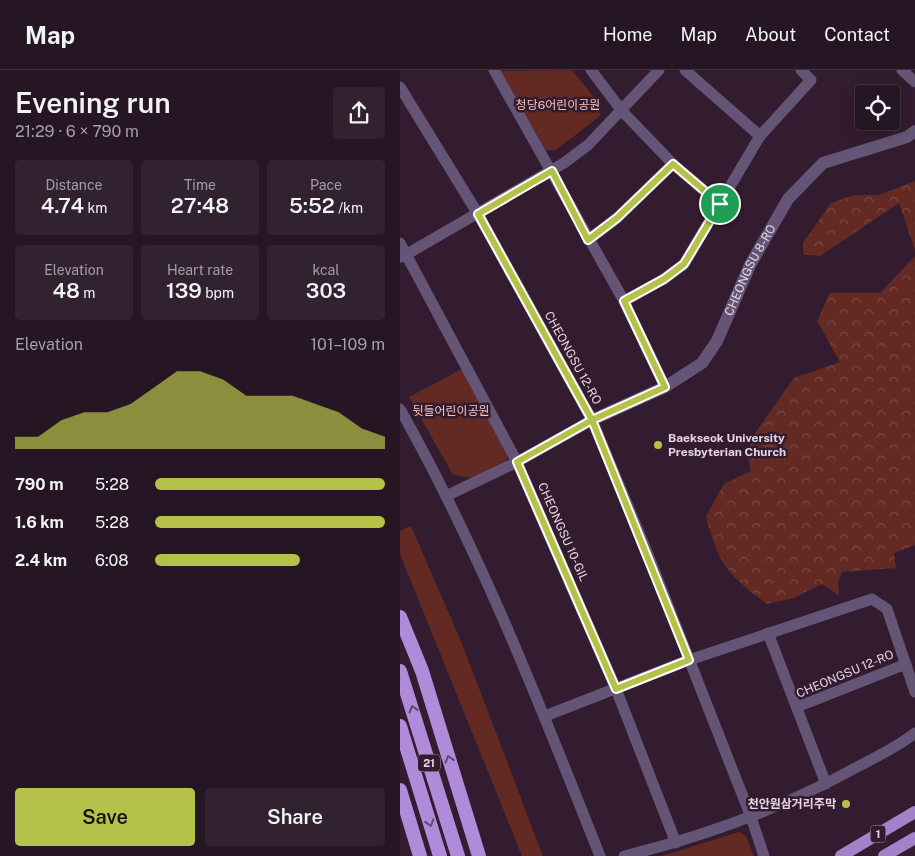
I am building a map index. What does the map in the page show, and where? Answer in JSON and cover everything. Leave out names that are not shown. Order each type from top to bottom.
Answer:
[{"type":"highway","points":[[400,617],[422,671],[478,856]]},
{"type":"highway","name":"21","points":[[400,671],[458,856]]},
{"type":"highway","name":"21","points":[[400,726],[440,856]]},
{"type":"highway","points":[[400,790],[418,852]]},
{"type":"highway","points":[[459,792],[485,856]]},
{"type":"main road","name":"1","points":[[841,856],[915,812]]},
{"type":"main road","name":"1","points":[[884,856],[915,838]]},
{"type":"street","points":[[494,70],[624,301],[665,387]]},
{"type":"street","points":[[591,70],[622,111],[673,164],[720,204]]},
{"type":"street","points":[[403,256],[552,171],[588,145],[659,70]]},
{"type":"street","points":[[684,70],[760,136]]},
{"type":"street","points":[[624,301],[664,279],[684,264],[760,136],[811,80],[801,70]]},
{"type":"street","points":[[902,70],[915,82]]},
{"type":"street","name":"CHEONGSU 12-RO","points":[[400,87],[478,214],[592,420],[752,817],[764,856]]},
{"type":"street","name":"CHEONGSU 8-RO","points":[[592,420],[665,387],[702,363],[717,341],[750,264],[788,199],[823,163],[907,137],[915,132]]},
{"type":"street","points":[[588,240],[617,218],[673,164]]},
{"type":"street","name":"CHEONGSU 10-GIL","points":[[400,243],[403,256],[517,462],[616,689],[676,843]]},
{"type":"street","points":[[400,409],[446,496],[545,716],[600,856]]},
{"type":"street","points":[[446,496],[517,462],[592,420]]},
{"type":"street","name":"CHEONGSU 12-RO","points":[[689,660],[872,599],[887,610],[915,692]]},
{"type":"street","points":[[768,633],[797,707]]},
{"type":"street","points":[[545,716],[689,660]]},
{"type":"street","name":"CHEONGSU 12-RO","points":[[826,784],[797,707],[906,664]]},
{"type":"street","points":[[624,856],[676,843],[752,817],[826,784],[915,733]]},
{"type":"green space","name":"청당6어린이공원","points":[[572,70],[601,106],[600,116],[556,150],[546,150],[500,71]]},
{"type":"green space","points":[[915,181],[915,250],[899,203],[820,256],[803,254],[803,243],[831,203],[854,195],[879,195]]},
{"type":"green space","points":[[915,256],[915,545],[894,553],[896,568],[842,572],[838,582],[839,595],[822,584],[793,598],[767,604],[743,585],[726,567],[715,546],[706,516],[724,484],[751,471],[747,451],[753,436],[794,378],[840,362],[817,321],[830,293],[880,293]]},
{"type":"green space","name":"뒷들어린이공원","points":[[462,369],[508,454],[506,461],[472,478],[453,475],[409,397]]},
{"type":"green space","points":[[411,526],[463,646],[543,856],[522,856],[400,554],[400,531]]},
{"type":"green space","points":[[739,832],[746,836],[754,856],[662,856]]},
{"type":"place","name":"Baekseok University Presbyterian Church","points":[[658,445]]},
{"type":"place","name":"천안원삼거리주막","points":[[846,804]]},
{"type":"route","points":[[720,204],[673,164],[617,218],[588,240],[552,171],[478,214],[592,420],[647,552],[689,660],[616,689],[517,462],[592,420],[665,387],[624,301],[664,279],[684,264],[720,204]]}]
